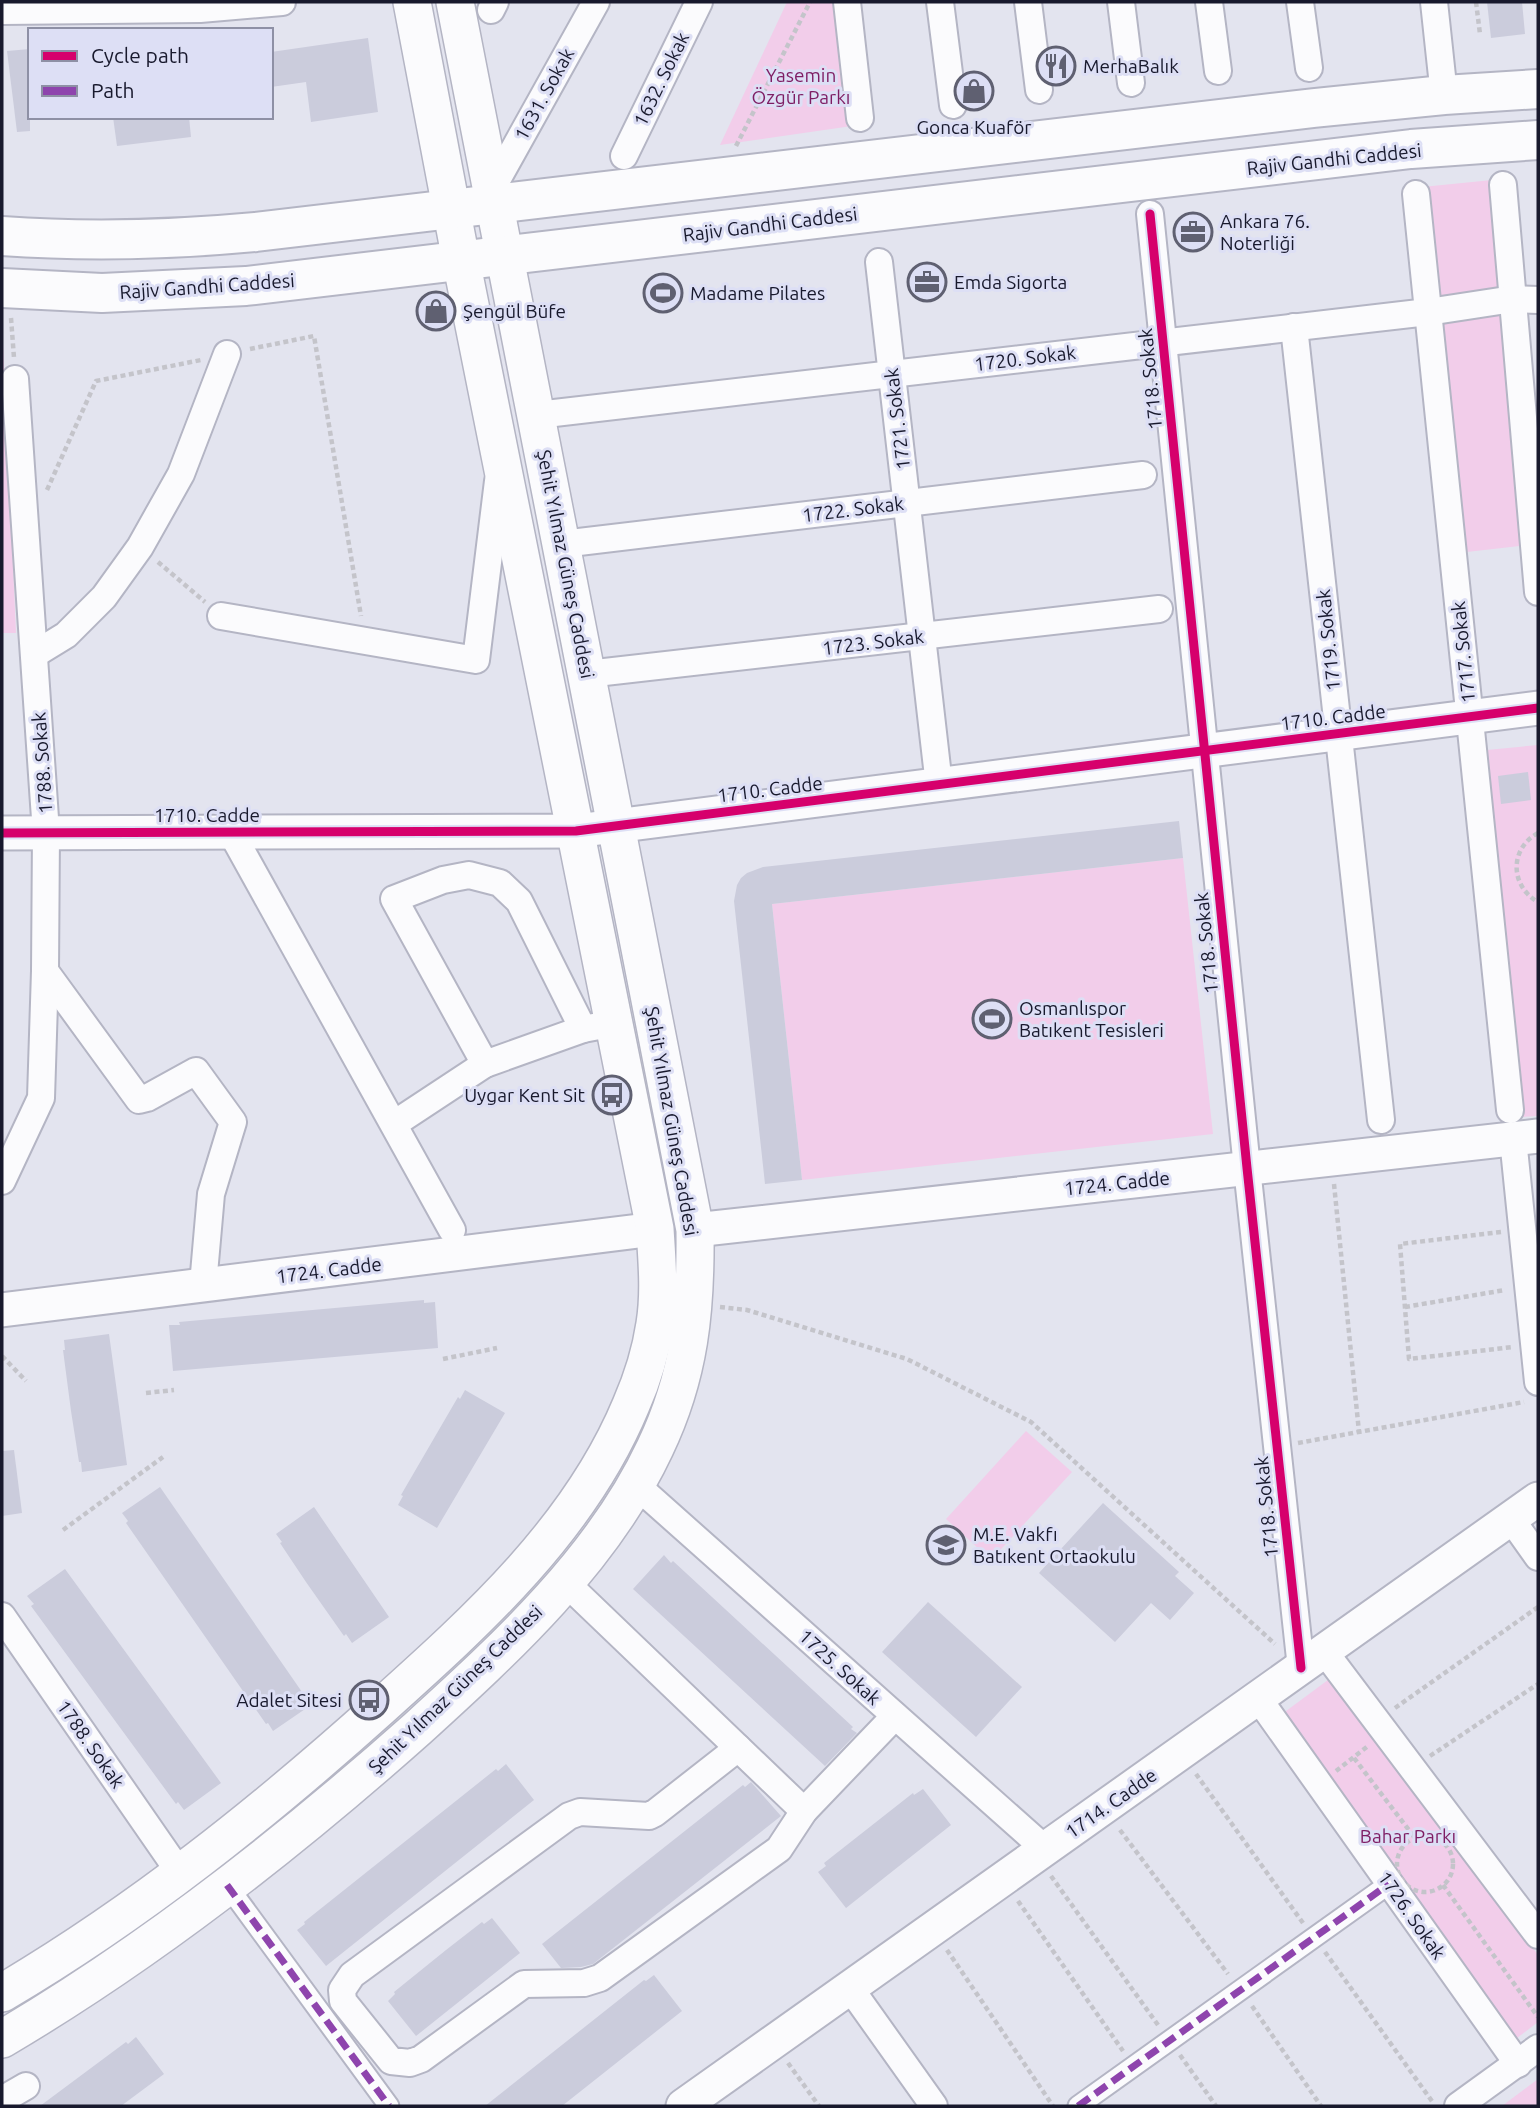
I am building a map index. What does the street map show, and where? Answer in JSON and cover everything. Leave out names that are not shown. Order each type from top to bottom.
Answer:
[{"type":"main road","name":"Şehit Yılmaz Güneş Caddesi","points":[[2,1993],[82,1942],[180,1873],[315,1766],[444,1650],[512,1581],[569,1513],[613,1444],[631,1404],[656,1324],[658,1289],[655,1229],[599,1026],[576,831],[412,2]]},
{"type":"main road","name":"Şehit Yılmaz Güneş Caddesi","points":[[2,2039],[106,1973],[227,1885],[341,1796],[469,1681],[565,1582],[599,1539],[636,1485],[655,1450],[684,1368],[695,1304],[695,1230],[455,2]]},
{"type":"main road","points":[[2,236],[111,241],[181,239],[451,209],[495,196],[720,178],[1314,108],[1538,89]]},
{"type":"main road","name":"Rajiv Gandhi Caddesi","points":[[5,289],[102,293],[246,286],[1411,149],[1538,140]]},
{"type":"street","points":[[2,12],[282,2]]},
{"type":"street","name":"1631. Sokak","points":[[495,196],[596,2]]},
{"type":"street","name":"1632. Sokak","points":[[624,156],[699,2]]},
{"type":"street","points":[[846,2],[860,118]]},
{"type":"street","points":[[940,2],[953,105]]},
{"type":"street","points":[[1028,2],[1039,90]]},
{"type":"street","points":[[1121,2],[1131,83]]},
{"type":"street","points":[[1209,2],[1218,71]]},
{"type":"street","points":[[1300,2],[1309,68]]},
{"type":"street","points":[[1434,2],[1444,95]]},
{"type":"street","points":[[1503,185],[1525,299],[1538,592]]},
{"type":"street","name":"1717. Sokak","points":[[1416,194],[1470,717],[1521,1128],[1522,1229],[1534,1344],[1531,1392]]},
{"type":"street","name":"1718. Sokak","points":[[1150,214],[1277,1447],[1312,1659]]},
{"type":"street","name":"1721. Sokak","points":[[879,262],[939,785]]},
{"type":"street","name":"1720. Sokak","points":[[537,415],[1525,299]]},
{"type":"street","name":"1719. Sokak","points":[[1294,327],[1381,1121]]},
{"type":"street","points":[[35,654],[65,635],[104,597],[140,547],[181,474],[227,354]]},
{"type":"street","name":"1788. Sokak","points":[[2,1181],[41,1098],[45,971],[46,833],[15,379]]},
{"type":"street","points":[[221,616],[476,660],[500,457]]},
{"type":"street","name":"1722. Sokak","points":[[562,544],[1143,475]]},
{"type":"street","name":"1723. Sokak","points":[[587,674],[1159,609]]},
{"type":"street","name":"1710. Cadde","points":[[2,833],[576,831],[1538,709]]},
{"type":"street","points":[[231,832],[452,1230]]},
{"type":"street","points":[[394,1124],[485,1064],[599,1026],[519,901],[500,883],[469,875],[443,880],[394,899],[485,1064]]},
{"type":"street","points":[[45,971],[139,1100],[196,1072],[233,1122],[211,1195],[203,1285]]},
{"type":"street","name":"1724. Cadde","points":[[695,1230],[1332,1159],[1521,1128]]},
{"type":"street","name":"1724. Cadde","points":[[2,1310],[655,1229]]},
{"type":"street","name":"1725. Sokak","points":[[636,1485],[895,1716],[1041,1852]]},
{"type":"street","name":"1714. Cadde","points":[[683,2106],[1538,1499]]},
{"type":"street","points":[[1511,1519],[1538,1557]]},
{"type":"street","points":[[565,1582],[804,1811]]},
{"type":"street","name":"1788. Sokak","points":[[2,1617],[180,1873]]},
{"type":"street","points":[[1312,1659],[1382,1727],[1538,1935]]},
{"type":"street","name":"1726. Sokak","points":[[1258,1698],[1389,1884],[1528,2056]]},
{"type":"street","points":[[737,1748],[649,1816],[580,1812],[569,1816],[352,1975],[342,1990],[343,2001],[391,2061],[410,2063],[421,2059],[524,1984],[584,1983],[600,1978],[779,1849],[804,1811],[895,1716]]},
{"type":"street","points":[[1078,2106],[1389,1884]]},
{"type":"street","points":[[227,1885],[389,2106]]},
{"type":"street","points":[[850,1988],[934,2106]]},
{"type":"street","points":[[1458,2106],[1528,2056]]},
{"type":"street","points":[[2,2100],[26,2086]]},
{"type":"path","points":[[720,178],[810,2]]},
{"type":"path","points":[[1476,2],[1480,34]]},
{"type":"path","points":[[5,289],[15,379]]},
{"type":"path","points":[[27,535],[96,382],[314,336],[365,641]]},
{"type":"path","points":[[140,547],[221,616]]},
{"type":"path","points":[[1538,834],[1522,847],[1516,870],[1523,890],[1538,902]]},
{"type":"path","points":[[1332,1159],[1359,1432]]},
{"type":"path","points":[[1522,1229],[1401,1244],[1409,1359],[1534,1344]]},
{"type":"path","points":[[1405,1307],[1528,1286]]},
{"type":"path","points":[[695,1304],[747,1310],[907,1359],[1031,1422],[1312,1659]]},
{"type":"path","points":[[443,1359],[497,1348]]},
{"type":"path","points":[[2,1356],[26,1381]]},
{"type":"path","points":[[146,1393],[174,1390]]},
{"type":"path","points":[[1277,1447],[1359,1432],[1531,1392]]},
{"type":"path","points":[[63,1530],[163,1457]]},
{"type":"path","points":[[1318,1784],[1354,1758],[1382,1727],[1538,1607]]},
{"type":"path","points":[[1412,1768],[1538,1684]]},
{"type":"path","points":[[1354,1758],[1415,1838]]},
{"type":"path","points":[[1104,1808],[1241,1990],[1321,2106]]},
{"type":"path","points":[[1433,1837],[1447,1846],[1453,1862],[1452,1871],[1443,1885],[1426,1892],[1417,1891],[1402,1880],[1397,1864],[1402,1848],[1415,1838],[1433,1837]]},
{"type":"path","points":[[1041,1852],[1216,2106]]},
{"type":"path","points":[[1002,1880],[1134,2066]]},
{"type":"path","points":[[1443,1885],[1538,2017]]},
{"type":"path","points":[[933,1929],[1053,2106]]},
{"type":"path","points":[[773,2043],[819,2106]]},
{"type":"green space","name":"Yasemin Özgür Parkı","points":[[787,2],[838,2],[852,126],[720,145]]},
{"type":"green space","points":[[1492,180],[1529,545],[1458,553],[1422,187]]},
{"type":"green space","points":[[3,345],[16,633],[2,633]]},
{"type":"green space","points":[[1538,745],[1538,1116],[1521,1117],[1487,750]]},
{"type":"green space","name":"Osmanlıspor Batıkent Tesisleri","points":[[1183,858],[1213,1134],[802,1180],[772,904]]},
{"type":"green space","points":[[1026,1431],[1072,1472],[991,1560],[946,1519]]},
{"type":"green space","name":"Bahar Parkı","points":[[1332,1677],[1538,1955],[1538,2022],[1517,2038],[1278,1717]]},
{"type":"green space","points":[[1538,2079],[1538,2106],[1502,2106]]},
{"type":"building","points":[[1487,2],[1522,2],[1525,34],[1491,38]]},
{"type":"building","points":[[368,38],[378,112],[311,122],[306,82],[273,87],[273,52]]},
{"type":"building","points":[[28,49],[30,131],[17,132],[7,51]]},
{"type":"building","points":[[113,119],[189,119],[191,137],[117,146]]},
{"type":"building","points":[[1528,772],[1531,800],[1501,804],[1498,776]]},
{"type":"building","points":[[1179,821],[1183,858],[772,904],[802,1180],[765,1184],[734,901],[741,878],[763,867]]},
{"type":"building","points":[[424,1300],[424,1303],[435,1302],[438,1348],[173,1371],[169,1325],[180,1325],[179,1322]]},
{"type":"building","points":[[109,1334],[127,1465],[82,1472],[71,1411],[64,1340]]},
{"type":"building","points":[[465,1390],[505,1413],[437,1528],[398,1505],[403,1496],[401,1495],[458,1397],[460,1399]]},
{"type":"building","points":[[14,1450],[22,1513],[2,1516],[2,1451]]},
{"type":"building","points":[[160,1487],[311,1705],[273,1731],[126,1523],[128,1521],[122,1513]]},
{"type":"building","points":[[1103,1503],[1179,1572],[1175,1576],[1194,1593],[1170,1620],[1151,1603],[1115,1642],[1039,1573]]},
{"type":"building","points":[[314,1507],[389,1617],[352,1643],[346,1634],[344,1636],[306,1582],[276,1534]]},
{"type":"building","points":[[664,1555],[853,1727],[851,1729],[857,1733],[825,1766],[633,1589]]},
{"type":"building","points":[[65,1569],[221,1783],[184,1810],[178,1802],[176,1804],[31,1606],[34,1604],[27,1596]]},
{"type":"building","points":[[928,1602],[1022,1687],[976,1737],[882,1652]]},
{"type":"building","points":[[506,1764],[534,1800],[326,1966],[297,1930],[304,1922],[496,1769],[498,1771]]},
{"type":"building","points":[[751,1782],[781,1816],[593,1964],[561,1968],[542,1944],[743,1785],[745,1787]]},
{"type":"building","points":[[923,1789],[951,1825],[846,1908],[818,1872],[826,1866],[824,1863],[913,1793],[914,1795]]},
{"type":"building","points":[[492,1918],[520,1953],[416,2036],[388,2001],[394,1992],[446,1950],[482,1922],[484,1924]]},
{"type":"building","points":[[654,1975],[682,2011],[562,2106],[485,2106],[644,1980]]},
{"type":"building","points":[[136,2037],[164,2074],[121,2106],[40,2106],[126,2042],[128,2044]]},
{"type":"marked path","points":[[1078,2106],[1389,1884]]},
{"type":"marked path","points":[[227,1885],[389,2106]]},
{"type":"cycle path","points":[[1150,214],[1301,1668]]},
{"type":"cycle path","points":[[2,833],[576,831],[1538,708]]},
{"type":"place","name":"MerhaBalık","points":[[1056,66]]},
{"type":"place","name":"Gonca Kuaför","points":[[974,91]]},
{"type":"place","name":"Ankara 76. Noterliği","points":[[1193,232]]},
{"type":"place","name":"Emda Sigorta","points":[[927,282]]},
{"type":"place","name":"Madame Pilates","points":[[663,293]]},
{"type":"place","name":"Şengül Büfe","points":[[436,311]]},
{"type":"place","name":"Osmanlıspor Batıkent Tesisleri","points":[[992,1019]]},
{"type":"place","name":"Uygar Kent Sit","points":[[612,1095]]},
{"type":"place","name":"M.E. Vakfı Batıkent Ortaokulu","points":[[946,1545]]},
{"type":"place","name":"Adalet Sitesi","points":[[369,1700]]}]
